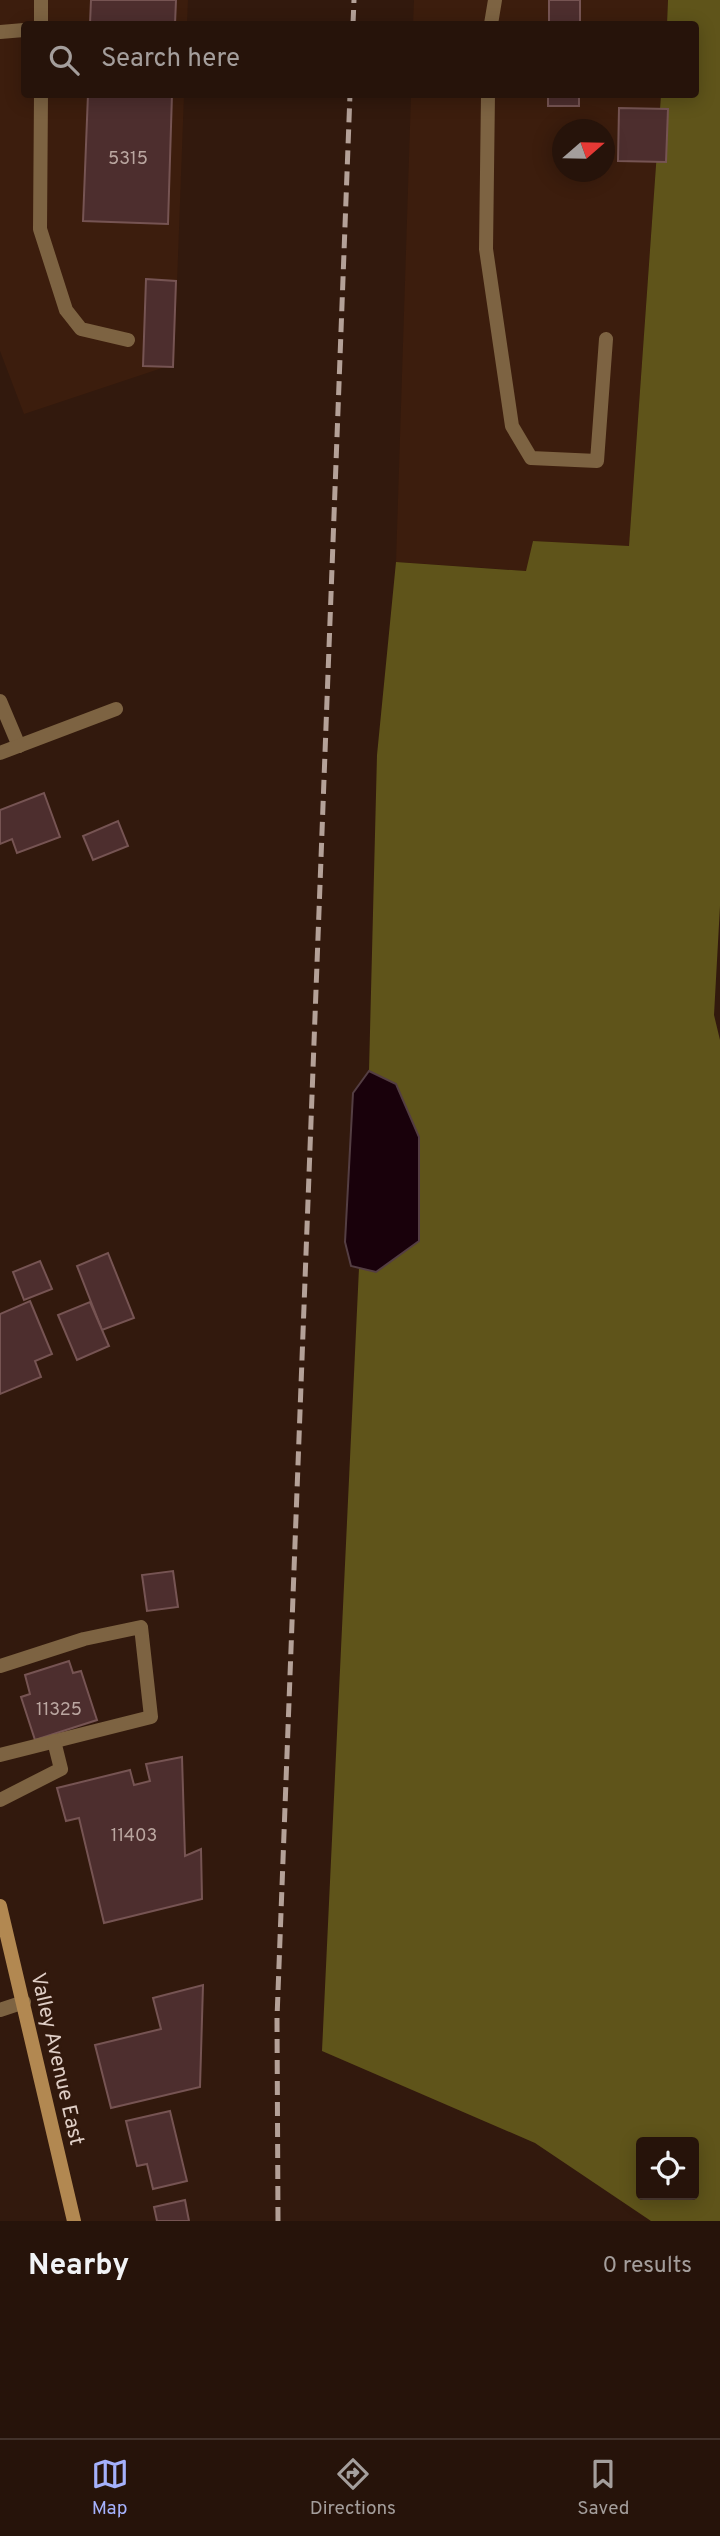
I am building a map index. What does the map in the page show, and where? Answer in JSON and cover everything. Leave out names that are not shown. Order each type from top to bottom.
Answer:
[{"type":"main road","name":"Valley Avenue East","points":[[0,1906],[74,2221]]},
{"type":"street","points":[[41,0],[41,21]]},
{"type":"street","points":[[492,21],[495,0]]},
{"type":"street","points":[[0,32],[21,30]]},
{"type":"street","points":[[41,98],[40,229],[66,310],[81,330],[128,341]]},
{"type":"street","points":[[488,98],[486,249],[512,426],[531,458],[597,461],[606,339]]},
{"type":"street","points":[[0,701],[19,746]]},
{"type":"street","points":[[0,753],[116,709]]},
{"type":"street","points":[[0,1666],[84,1639],[141,1628],[151,1717],[0,1755]]},
{"type":"street","points":[[0,1800],[61,1769],[54,1741]]},
{"type":"street","points":[[0,2010],[24,2002]]},
{"type":"shaded area","points":[[0,0],[188,0],[187,21],[21,21],[21,98],[184,98],[174,364],[24,414],[0,351]]},
{"type":"shaded area","points":[[414,0],[668,0],[667,21],[413,21]]},
{"type":"shaded area","points":[[668,0],[720,0],[720,906],[714,1015],[720,1040],[720,2221],[651,2221],[535,2143],[322,2051],[359,1268],[376,1272],[396,1084],[369,1071],[377,755],[396,562],[526,571],[533,541],[629,546],[661,98],[699,98],[699,21],[667,21]]},
{"type":"shaded area","points":[[411,98],[661,98],[629,547],[533,541],[527,571],[396,562]]},
{"type":"shaded area","points":[[369,1071],[396,1084],[419,1137],[419,1241],[376,1272],[351,1266],[345,1242],[353,1093]]},
{"type":"building","points":[[91,0],[176,0],[175,21],[90,21]]},
{"type":"building","points":[[549,0],[580,0],[580,21],[549,21]]},
{"type":"building","points":[[88,98],[172,98],[168,224],[83,221]]},
{"type":"building","points":[[548,98],[579,98],[579,106],[548,106]]},
{"type":"building","points":[[619,108],[668,109],[666,162],[618,161]]},
{"type":"building","points":[[146,279],[176,281],[173,367],[143,366]]},
{"type":"building","points":[[44,793],[60,837],[17,853],[12,839],[0,844],[0,810]]},
{"type":"building","points":[[118,821],[128,846],[93,860],[83,836]]},
{"type":"building","points":[[108,1253],[134,1318],[102,1330],[77,1266]]},
{"type":"building","points":[[40,1261],[52,1289],[24,1300],[13,1272]]},
{"type":"building","points":[[30,1301],[52,1354],[35,1361],[41,1377],[0,1394],[0,1314]]},
{"type":"building","points":[[90,1302],[109,1346],[77,1360],[58,1315]]},
{"type":"building","points":[[173,1571],[178,1607],[147,1611],[142,1575]]},
{"type":"building","points":[[69,1661],[73,1673],[81,1671],[97,1720],[35,1740],[21,1697],[30,1694],[25,1675]]},
{"type":"building","points":[[182,1757],[185,1856],[201,1849],[202,1899],[104,1923],[79,1818],[66,1821],[57,1788],[130,1770],[134,1785],[150,1781],[146,1764]]},
{"type":"building","points":[[203,1985],[200,2087],[111,2108],[95,2045],[161,2029],[153,1998]]},
{"type":"building","points":[[170,2111],[187,2181],[153,2189],[147,2164],[137,2166],[126,2121]]},
{"type":"building","points":[[185,2200],[189,2221],[157,2221],[154,2207]]},
{"type":"railway","points":[[353,21],[354,0]]},
{"type":"railway","points":[[278,2221],[277,2018],[350,98]]}]
